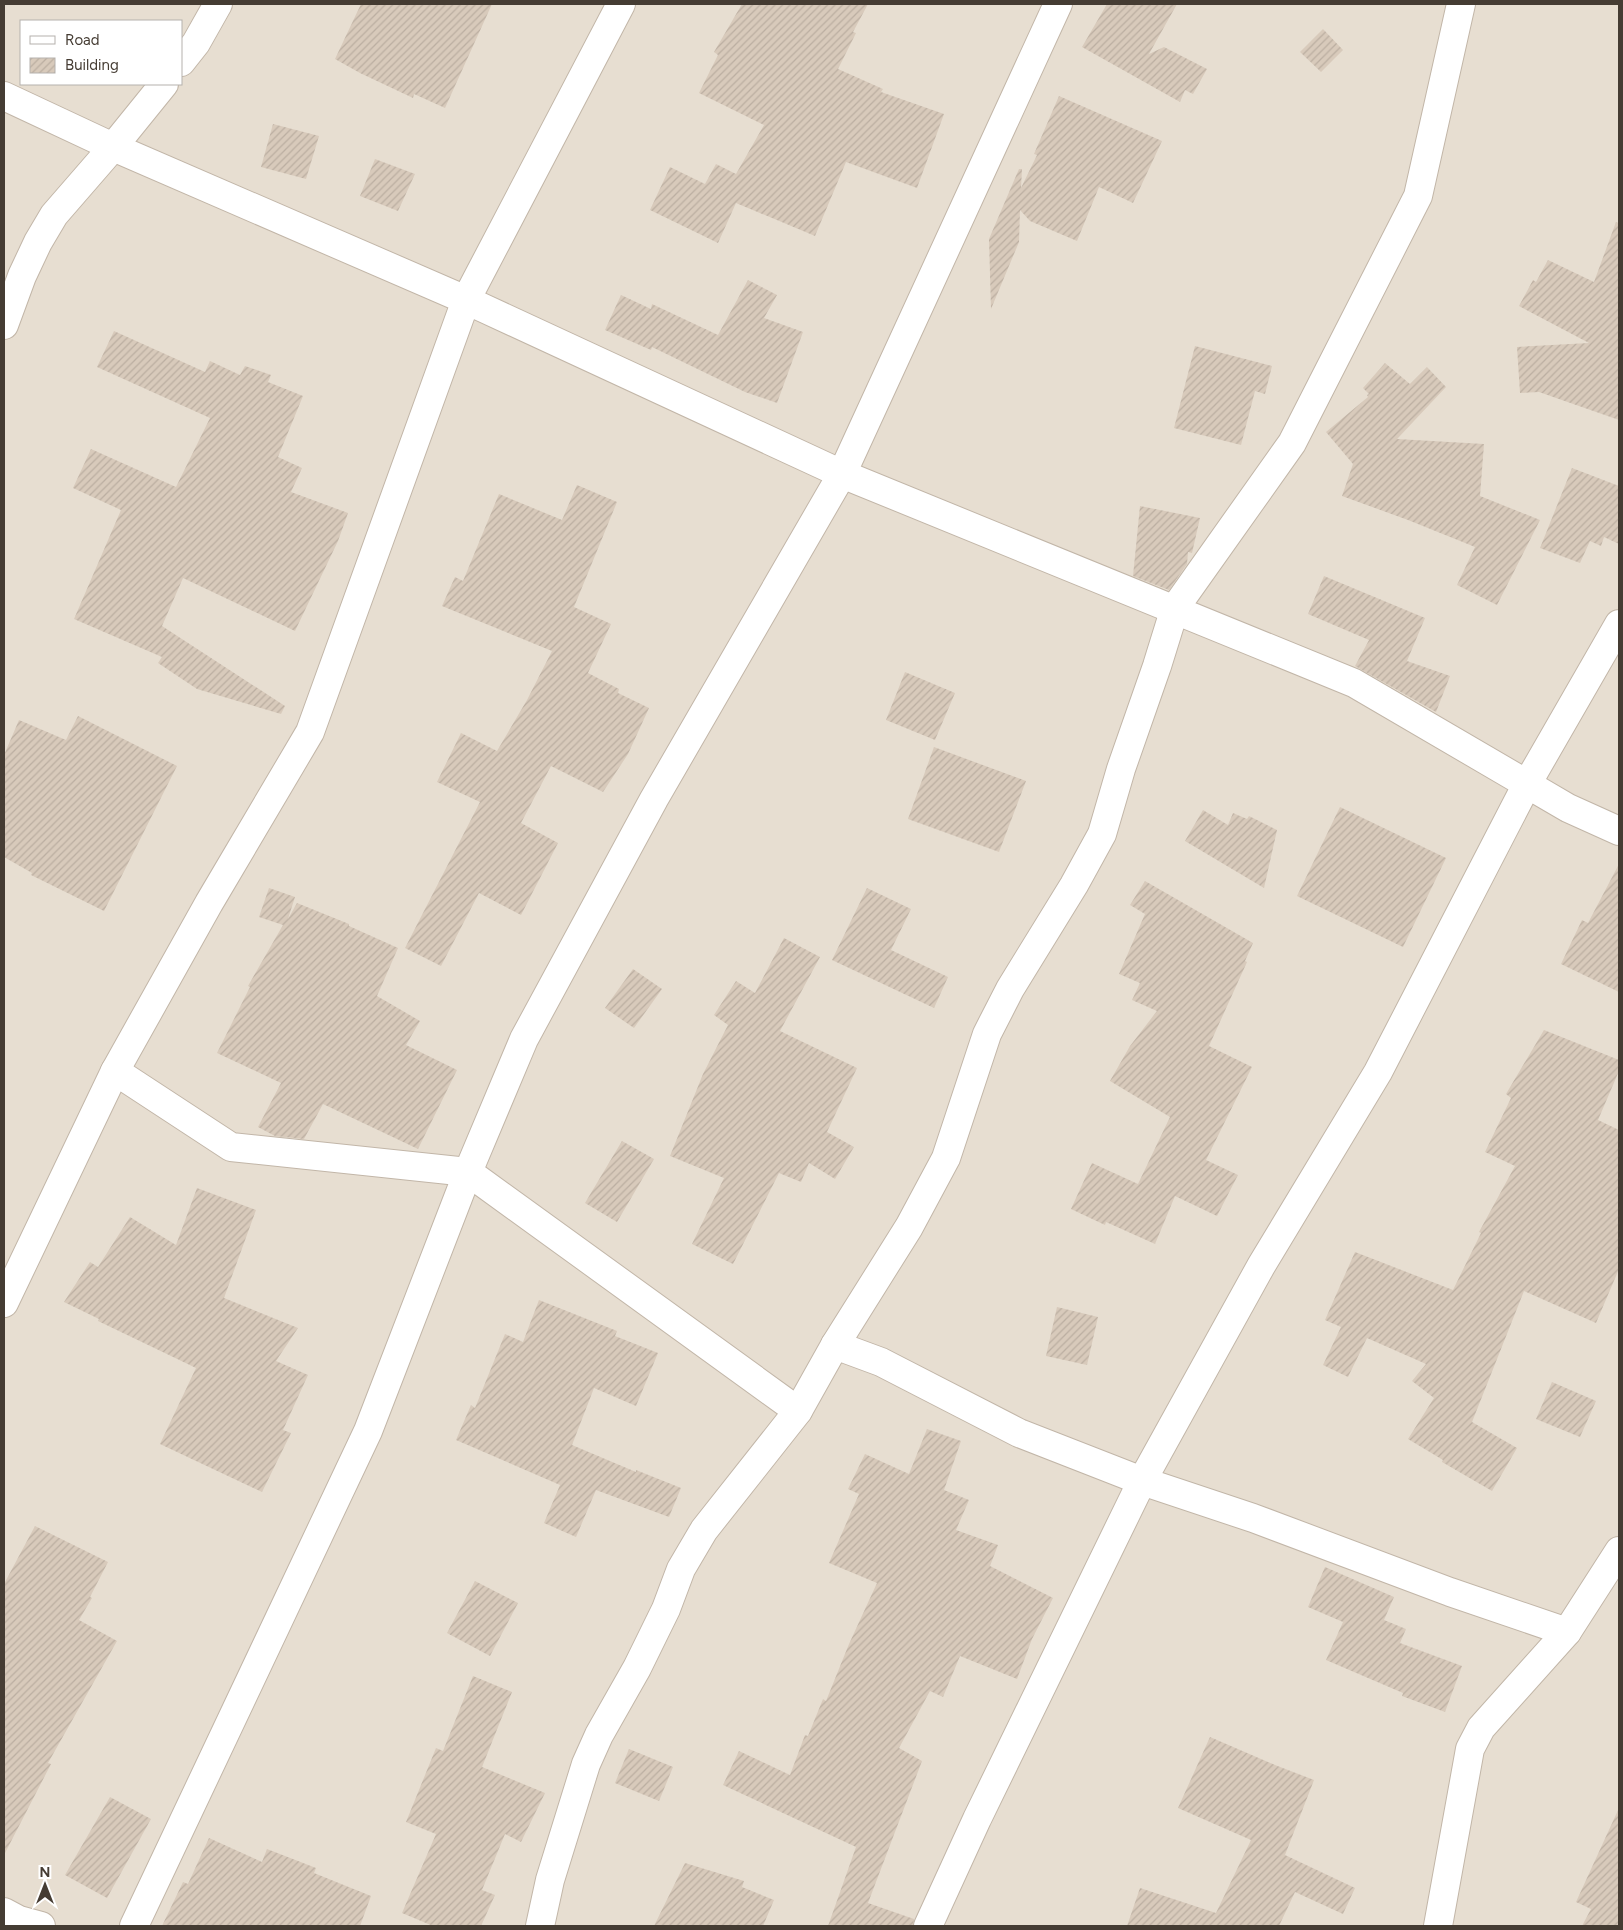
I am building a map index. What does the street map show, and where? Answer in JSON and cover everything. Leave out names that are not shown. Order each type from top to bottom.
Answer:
[{"type":"street","points":[[182,61],[196,43],[218,4]]},
{"type":"street","points":[[4,1303],[116,1071],[209,903],[310,732],[466,300],[622,4]]},
{"type":"street","points":[[134,1926],[368,1431],[468,1172],[524,1039],[654,799],[842,474],[1058,4]]},
{"type":"street","points":[[540,1926],[550,1880],[586,1764],[599,1735],[632,1677],[666,1609],[680,1569],[704,1530],[798,1411],[835,1345],[909,1226],[946,1158],[987,1034],[1010,989],[1074,885],[1102,834],[1121,769],[1157,666],[1174,608],[1292,443],[1418,196],[1461,4]]},
{"type":"street","points":[[4,325],[22,276],[38,242],[54,215],[163,85]]},
{"type":"street","points":[[4,96],[113,146],[466,300],[842,474],[1354,683],[1568,808],[1619,831]]},
{"type":"street","points":[[928,1926],[977,1819],[1142,1481],[1261,1266],[1378,1072],[1526,784],[1619,624]]},
{"type":"street","points":[[116,1071],[231,1147],[468,1172],[798,1411]]},
{"type":"street","points":[[835,1345],[881,1362],[1019,1433],[1142,1481],[1253,1518],[1450,1592],[1567,1632]]},
{"type":"street","points":[[1438,1926],[1470,1749],[1481,1728],[1567,1632],[1619,1552]]},
{"type":"street","points":[[4,1912],[19,1920],[40,1926]]},
{"type":"shaded area","points":[[4,4],[1619,4],[1619,1926],[4,1926]]},
{"type":"building","points":[[361,4],[492,4],[445,108],[414,94],[413,98],[335,59]]},
{"type":"building","points":[[742,4],[868,4],[853,32],[856,33],[838,69],[883,89],[881,92],[944,114],[917,188],[846,162],[815,236],[736,203],[718,243],[650,210],[670,167],[705,184],[716,164],[736,174],[764,125],[699,93],[718,55],[714,52]]},
{"type":"building","points":[[1107,4],[1177,4],[1149,54],[1164,47],[1207,69],[1193,94],[1185,90],[1180,102],[1082,47]]},
{"type":"building","points":[[1323,29],[1343,50],[1321,72],[1300,52]]},
{"type":"building","points":[[1059,96],[1162,141],[1133,203],[1099,187],[1077,241],[1030,221],[1020,210],[1019,242],[991,309],[989,239],[1019,169],[1022,169],[1021,188],[1037,155],[1034,154]]},
{"type":"building","points":[[273,124],[319,136],[306,179],[261,167]]},
{"type":"building","points":[[375,159],[415,174],[398,211],[360,196]]},
{"type":"building","points":[[1616,222],[1619,223],[1619,420],[1539,392],[1520,393],[1517,347],[1589,343],[1519,306],[1533,280],[1536,282],[1548,260],[1594,282]]},
{"type":"building","points":[[748,280],[777,295],[764,318],[803,332],[777,403],[745,392],[652,347],[651,350],[605,330],[621,295],[651,309],[652,304],[718,335]]},
{"type":"building","points":[[114,331],[205,372],[210,361],[240,375],[245,366],[271,375],[268,382],[303,396],[278,457],[302,468],[291,492],[348,513],[338,541],[295,631],[183,578],[162,626],[285,706],[281,714],[197,689],[158,663],[162,657],[74,619],[121,510],[73,488],[91,449],[176,487],[210,418],[97,367]]},
{"type":"building","points":[[1195,346],[1272,366],[1265,394],[1255,391],[1241,445],[1174,428]]},
{"type":"building","points":[[1385,363],[1410,384],[1427,367],[1446,387],[1397,439],[1484,444],[1480,496],[1540,520],[1497,605],[1457,585],[1475,547],[1342,496],[1353,464],[1326,432],[1368,397],[1367,395],[1369,394],[1363,388]]},
{"type":"building","points":[[1572,468],[1619,486],[1619,544],[1604,537],[1601,546],[1590,541],[1580,563],[1540,548]]},
{"type":"building","points":[[577,485],[617,502],[574,607],[611,624],[588,673],[619,689],[618,693],[649,708],[628,754],[603,792],[551,766],[521,823],[558,843],[521,915],[479,893],[441,966],[405,948],[480,802],[437,782],[461,733],[497,751],[527,700],[552,651],[442,606],[455,577],[463,581],[499,494],[562,520]]},
{"type":"building","points":[[1140,506],[1200,518],[1192,553],[1188,552],[1187,564],[1169,590],[1133,576]]},
{"type":"building","points":[[1324,576],[1425,618],[1407,661],[1450,676],[1436,712],[1355,666],[1369,640],[1308,614]]},
{"type":"building","points":[[905,672],[955,693],[935,740],[886,720]]},
{"type":"building","points":[[78,716],[177,766],[104,911],[31,875],[32,873],[4,857],[4,755],[19,720],[66,740]]},
{"type":"building","points":[[934,747],[1026,781],[999,852],[908,819]]},
{"type":"building","points":[[1340,807],[1446,858],[1403,947],[1297,896]]},
{"type":"building","points":[[1203,810],[1228,825],[1233,813],[1247,819],[1249,816],[1277,830],[1264,888],[1185,841]]},
{"type":"building","points":[[1619,864],[1619,992],[1561,964],[1582,920],[1588,923]]},
{"type":"building","points":[[1145,881],[1253,943],[1245,961],[1247,962],[1209,1046],[1252,1067],[1206,1160],[1238,1175],[1217,1216],[1175,1196],[1155,1244],[1106,1222],[1105,1225],[1071,1209],[1092,1163],[1138,1184],[1170,1117],[1110,1081],[1130,1046],[1157,1011],[1132,1000],[1140,983],[1119,974],[1145,914],[1130,905]]},
{"type":"building","points":[[269,888],[295,897],[288,919],[297,903],[349,924],[349,926],[398,948],[377,996],[420,1021],[406,1045],[457,1070],[418,1149],[323,1104],[304,1139],[275,1136],[258,1127],[281,1083],[217,1053],[250,987],[248,986],[283,925],[259,917]]},
{"type":"building","points":[[867,888],[911,909],[891,950],[948,977],[934,1008],[832,960]]},
{"type":"building","points":[[784,938],[820,957],[780,1031],[857,1068],[827,1132],[854,1147],[835,1179],[809,1163],[801,1182],[779,1173],[733,1264],[692,1244],[724,1178],[670,1156],[703,1074],[728,1025],[714,1015],[736,981],[755,993]]},
{"type":"building","points":[[633,969],[662,989],[634,1028],[605,1008]]},
{"type":"building","points":[[1544,1030],[1619,1060],[1619,1071],[1598,1120],[1619,1130],[1619,1269],[1596,1323],[1524,1291],[1472,1422],[1517,1448],[1492,1491],[1442,1462],[1443,1460],[1408,1439],[1434,1398],[1412,1381],[1426,1364],[1367,1338],[1348,1377],[1323,1365],[1341,1327],[1325,1320],[1355,1252],[1453,1290],[1481,1233],[1479,1232],[1515,1166],[1485,1152],[1511,1098],[1506,1094]]},
{"type":"building","points":[[622,1141],[654,1159],[617,1222],[585,1203]]},
{"type":"building","points":[[197,1188],[256,1210],[224,1298],[298,1328],[276,1361],[308,1375],[283,1430],[291,1433],[262,1492],[160,1444],[196,1368],[98,1321],[99,1319],[64,1302],[90,1262],[98,1267],[130,1217],[176,1245]]},
{"type":"building","points":[[539,1300],[617,1331],[615,1336],[658,1353],[636,1406],[594,1388],[572,1445],[636,1472],[636,1470],[681,1488],[669,1517],[596,1490],[576,1537],[544,1523],[560,1485],[456,1440],[471,1405],[475,1408],[505,1334],[523,1342]]},
{"type":"building","points":[[1057,1307],[1098,1317],[1087,1365],[1046,1356]]},
{"type":"building","points":[[1552,1382],[1596,1401],[1580,1437],[1536,1419]]},
{"type":"building","points":[[927,1429],[961,1441],[944,1490],[969,1500],[956,1530],[998,1545],[990,1566],[1053,1598],[1032,1639],[1017,1679],[960,1656],[943,1697],[930,1691],[899,1748],[922,1761],[868,1903],[914,1919],[913,1926],[828,1926],[856,1847],[723,1785],[739,1751],[790,1775],[805,1735],[808,1736],[823,1699],[826,1701],[849,1644],[877,1583],[829,1563],[859,1494],[848,1489],[865,1454],[909,1474]]},
{"type":"building","points":[[35,1526],[108,1562],[90,1597],[92,1598],[79,1620],[117,1641],[48,1763],[51,1764],[4,1855],[4,1584]]},
{"type":"building","points":[[1325,1567],[1394,1597],[1384,1620],[1406,1629],[1400,1643],[1462,1666],[1445,1712],[1402,1696],[1403,1693],[1326,1660],[1343,1622],[1308,1607]]},
{"type":"building","points":[[475,1581],[518,1603],[490,1656],[447,1633]]},
{"type":"building","points":[[473,1676],[512,1692],[482,1767],[545,1793],[521,1842],[505,1834],[482,1890],[495,1895],[481,1926],[433,1926],[402,1913],[436,1834],[406,1822],[436,1748],[443,1751]]},
{"type":"building","points":[[1210,1737],[1314,1780],[1285,1855],[1355,1888],[1343,1914],[1295,1892],[1279,1926],[1127,1926],[1140,1888],[1216,1913],[1251,1840],[1178,1808]]},
{"type":"building","points":[[629,1749],[673,1767],[659,1801],[615,1783]]},
{"type":"building","points":[[110,1797],[151,1819],[107,1898],[65,1875]]},
{"type":"building","points":[[1619,1808],[1619,1926],[1582,1926],[1591,1909],[1576,1902]]},
{"type":"building","points":[[209,1838],[262,1862],[267,1849],[316,1868],[314,1873],[371,1896],[360,1926],[162,1926],[183,1882],[188,1884]]},
{"type":"building","points":[[685,1863],[744,1881],[742,1887],[774,1900],[763,1926],[654,1926]]}]
